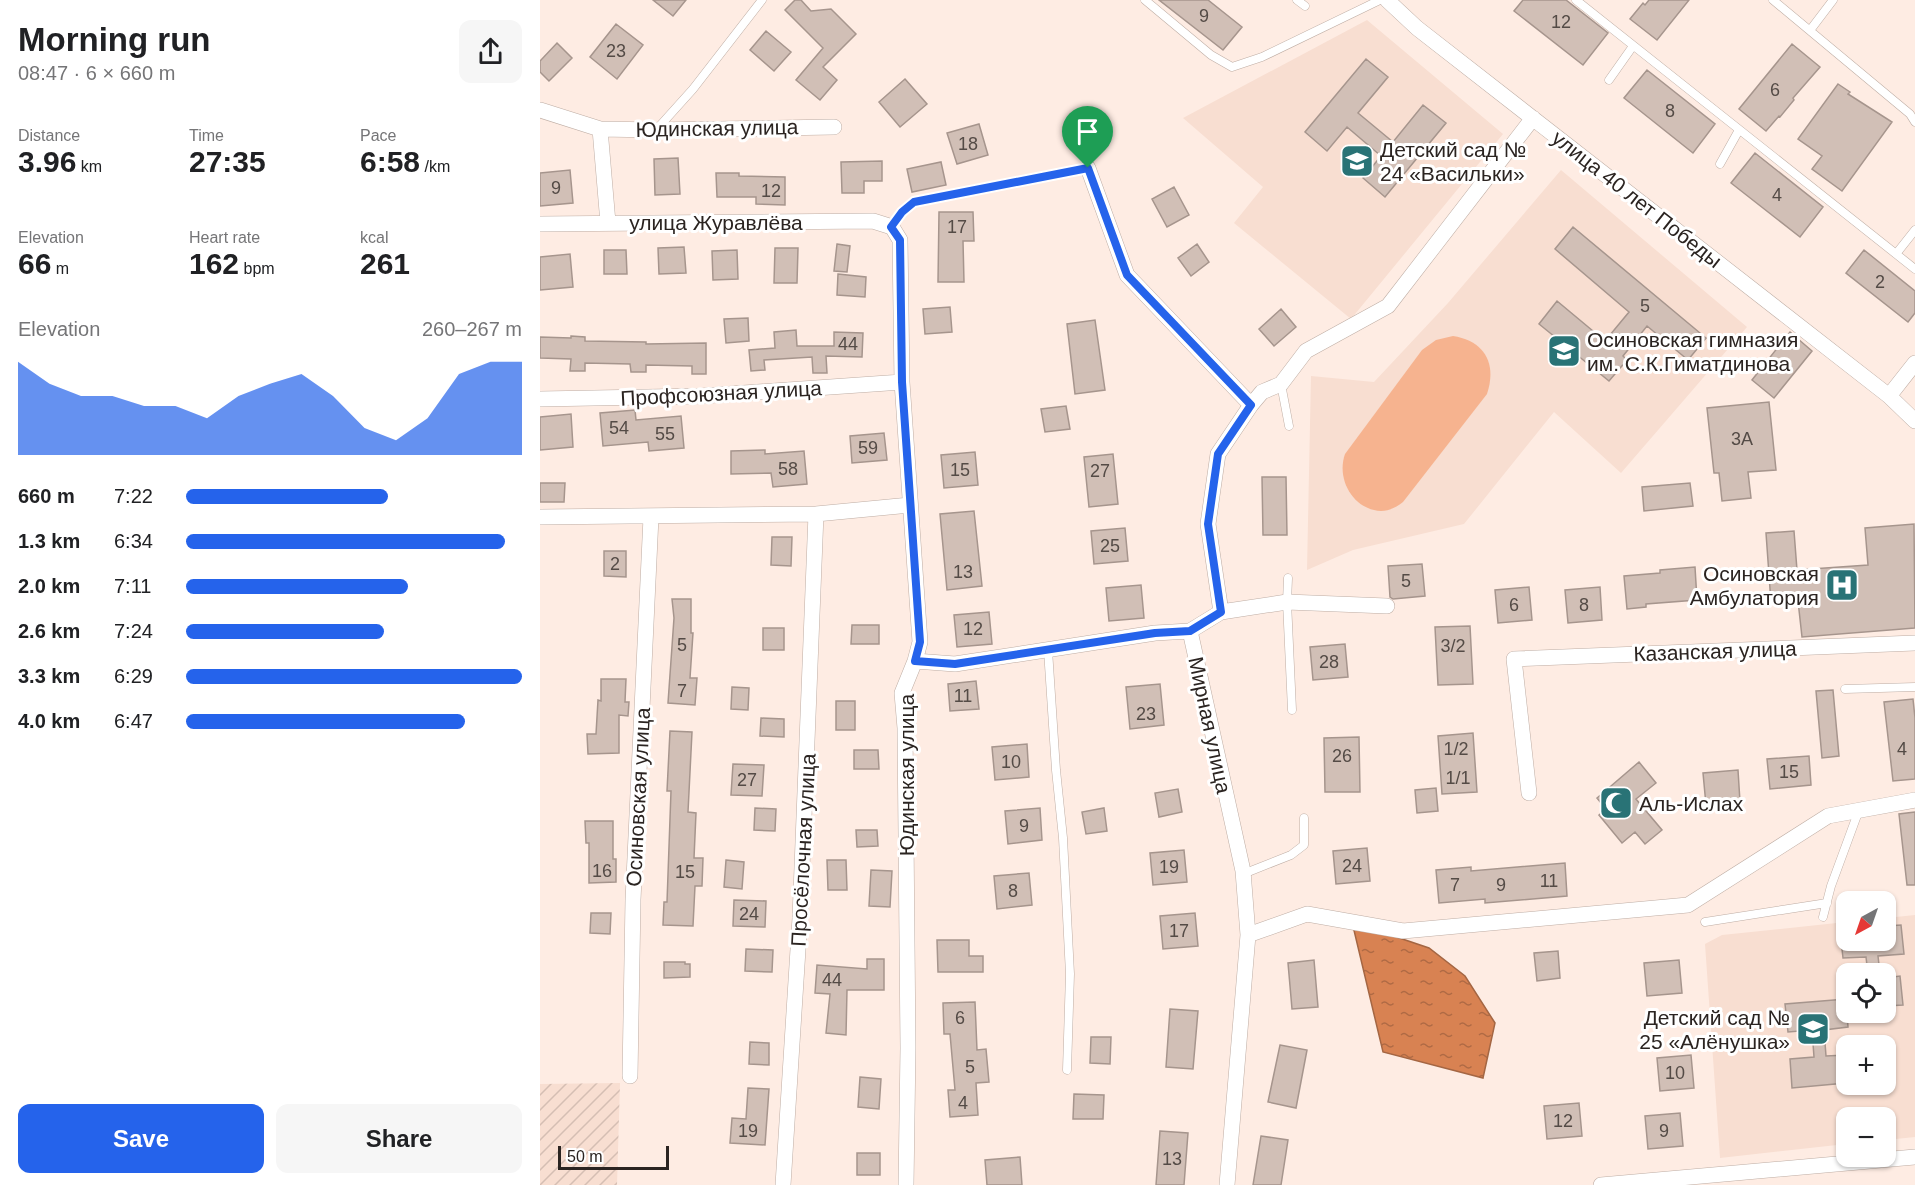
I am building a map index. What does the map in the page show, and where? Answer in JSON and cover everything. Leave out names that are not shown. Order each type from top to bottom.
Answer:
[{"type":"street","name":"улица 40 лет Победы","points":[[1387,0],[1417,28],[1889,396],[1915,421]]},
{"type":"street","points":[[540,110],[600,129],[608,223]]},
{"type":"street","points":[[1387,606],[1287,602],[1221,612],[1208,524],[1218,454],[1262,392],[1281,384],[1306,351],[1388,306],[1533,118]]},
{"type":"street","name":"Юдинская улица","points":[[600,129],[834,127]]},
{"type":"street","points":[[1088,168],[1127,275],[1251,405]]},
{"type":"street","name":"улица Журавлёва","points":[[540,224],[873,221],[891,227]]},
{"type":"street","name":"Юдинская улица","points":[[891,227],[900,240],[902,382],[920,642],[902,693],[905,728],[908,1024],[906,1185]]},
{"type":"street","points":[[1889,396],[1915,363]]},
{"type":"street","name":"Профсоюзная улица","points":[[540,399],[701,396],[902,382]]},
{"type":"street","points":[[540,516],[651,517],[816,514],[910,505]]},
{"type":"street","name":"Просёлочная улица","points":[[783,1185],[800,918],[816,514]]},
{"type":"street","name":"Осиновская улица","points":[[630,1076],[633,900],[651,517]]},
{"type":"street","name":"Мирная улица","points":[[1221,612],[1190,631],[1243,874],[1248,935],[1227,1185]]},
{"type":"street","points":[[915,661],[955,664],[1155,633],[1190,631]]},
{"type":"street","name":"Казанская улица","points":[[1529,793],[1514,659],[1915,643]]},
{"type":"street","points":[[1248,935],[1307,914],[1403,931],[1688,905],[1828,816],[1915,800]]},
{"type":"street","points":[[1601,1185],[1915,1156]]},
{"type":"lane","points":[[656,130],[693,89],[762,0]]},
{"type":"lane","points":[[1145,0],[1211,56],[1232,67],[1262,57],[1380,0]]},
{"type":"lane","points":[[1298,0],[1305,6]]},
{"type":"lane","points":[[1576,0],[1915,269]]},
{"type":"lane","points":[[1773,0],[1910,114],[1915,122]]},
{"type":"lane","points":[[1811,30],[1833,0]]},
{"type":"lane","points":[[1609,80],[1633,46]]},
{"type":"lane","points":[[1720,164],[1739,130]]},
{"type":"lane","points":[[891,227],[902,212],[914,202],[1088,168]]},
{"type":"lane","points":[[1896,254],[1915,230]]},
{"type":"lane","points":[[1281,384],[1289,426]]},
{"type":"lane","points":[[1288,578],[1292,710]]},
{"type":"lane","points":[[1048,650],[1063,838],[1070,974],[1067,1070]]},
{"type":"lane","points":[[1845,689],[1915,687]]},
{"type":"lane","points":[[1823,917],[1831,886],[1859,810]]},
{"type":"lane","points":[[1243,874],[1291,855],[1304,845],[1304,819]]},
{"type":"lane","points":[[1705,922],[1827,903]]},
{"type":"shaded area","name":"Детский сад № 24 «Васильки»","points":[[1367,20],[1503,134],[1351,319],[1234,223],[1263,187],[1183,118]]},
{"type":"shaded area","name":"Осиновская гимназия им. С.К.Гиматдинова","points":[[1561,170],[1747,327],[1621,473],[1554,412],[1464,524],[1353,550],[1307,570],[1311,376],[1374,382],[1448,303]]},
{"type":"shaded area","points":[[1453,336],[1473,343],[1486,356],[1490,373],[1487,394],[1403,502],[1384,511],[1362,505],[1349,492],[1345,483],[1343,464],[1345,454],[1422,350],[1436,340]]},
{"type":"shaded area","name":"Детский сад № 25 «Алёнушка»","points":[[1915,915],[1915,1137],[1896,1139],[1896,1107],[1836,1107],[1836,1145],[1720,1158],[1705,944],[1722,935],[1836,923],[1836,951],[1896,951],[1896,917]]},
{"type":"shaded area","points":[[620,1083],[617,1185],[540,1185],[540,1084]]},
{"type":"water","points":[[1352,922],[1429,948],[1465,976],[1495,1023],[1483,1078],[1383,1052]]},
{"type":"building","points":[[653,0],[686,0],[673,16]]},
{"type":"building","points":[[795,0],[801,0],[811,11],[831,9],[856,34],[823,67],[837,80],[820,100],[796,80],[823,48],[785,10]]},
{"type":"building","points":[[1159,0],[1208,0],[1242,27],[1223,50]]},
{"type":"building","points":[[1523,0],[1566,0],[1608,33],[1583,65],[1514,11]]},
{"type":"building","points":[[1649,0],[1689,0],[1657,40],[1630,19],[1643,3],[1645,5]]},
{"type":"building","points":[[616,24],[643,45],[617,79],[590,57]]},
{"type":"building","points":[[766,31],[791,52],[774,71],[750,50]]},
{"type":"building","points":[[557,43],[572,58],[549,81],[540,72],[540,61]]},
{"type":"building","points":[[1792,44],[1820,67],[1766,131],[1739,109]]},
{"type":"building","points":[[1366,59],[1388,77],[1358,113],[1393,142],[1423,105],[1446,123],[1385,197],[1363,178],[1381,156],[1347,127],[1327,151],[1305,132]]},
{"type":"building","points":[[1647,70],[1715,124],[1693,153],[1624,98]]},
{"type":"building","points":[[905,79],[927,104],[900,127],[879,102]]},
{"type":"building","points":[[1838,84],[1850,92],[1848,94],[1892,122],[1842,191],[1812,169],[1822,156],[1798,139]]},
{"type":"building","points":[[979,124],[988,155],[957,164],[947,133]]},
{"type":"building","points":[[1755,153],[1823,207],[1800,237],[1731,183]]},
{"type":"building","points":[[678,158],[680,194],[655,195],[654,159]]},
{"type":"building","points":[[882,161],[882,181],[864,181],[864,193],[842,193],[841,162]]},
{"type":"building","points":[[941,162],[946,185],[912,192],[907,169]]},
{"type":"building","points":[[570,170],[573,203],[540,206],[540,173]]},
{"type":"building","points":[[716,173],[785,177],[785,205],[756,204],[756,197],[717,197]]},
{"type":"building","points":[[1174,187],[1189,215],[1167,227],[1152,199]]},
{"type":"building","points":[[939,212],[973,212],[974,241],[963,241],[964,282],[938,282]]},
{"type":"building","points":[[1573,227],[1706,338],[1688,360],[1647,326],[1623,356],[1627,360],[1609,381],[1539,324],[1557,301],[1605,341],[1629,312],[1555,249]]},
{"type":"building","points":[[837,244],[850,246],[847,272],[834,271]]},
{"type":"building","points":[[1197,244],[1209,262],[1191,276],[1178,258]]},
{"type":"building","points":[[684,247],[686,273],[659,274],[658,248]]},
{"type":"building","points":[[775,248],[798,248],[797,283],[774,283]]},
{"type":"building","points":[[604,250],[626,250],[627,274],[604,274]]},
{"type":"building","points":[[737,250],[738,279],[713,280],[712,251]]},
{"type":"building","points":[[1864,250],[1915,291],[1915,313],[1908,322],[1846,273]]},
{"type":"building","points":[[570,254],[573,287],[540,290],[540,257]]},
{"type":"building","points":[[838,274],[866,277],[865,297],[837,295]]},
{"type":"building","points":[[950,307],[952,332],[925,334],[923,309]]},
{"type":"building","points":[[1281,309],[1296,327],[1274,346],[1259,329]]},
{"type":"building","points":[[748,318],[749,341],[726,343],[724,319]]},
{"type":"building","points":[[1095,320],[1105,390],[1075,394],[1067,324]]},
{"type":"building","points":[[796,330],[797,346],[834,346],[834,332],[863,333],[862,357],[826,356],[827,373],[813,373],[812,357],[764,360],[765,370],[751,371],[749,350],[775,348],[774,332]]},
{"type":"building","points":[[1790,332],[1812,351],[1774,398],[1752,380]]},
{"type":"building","points":[[571,336],[585,337],[585,341],[646,342],[646,344],[706,343],[706,374],[692,374],[692,366],[646,365],[646,372],[631,372],[630,364],[585,363],[585,371],[570,371],[571,359],[540,358],[540,337],[571,338]]},
{"type":"building","points":[[1769,402],[1776,470],[1748,472],[1751,498],[1722,501],[1719,473],[1714,473],[1707,408]]},
{"type":"building","points":[[1066,406],[1070,429],[1045,432],[1041,409]]},
{"type":"building","points":[[635,410],[636,420],[681,416],[684,448],[649,451],[648,442],[603,446],[600,413]]},
{"type":"building","points":[[571,414],[573,447],[540,450],[540,417]]},
{"type":"building","points":[[884,433],[887,460],[852,463],[850,436]]},
{"type":"building","points":[[765,450],[765,454],[804,451],[807,484],[773,487],[771,473],[731,474],[731,451]]},
{"type":"building","points":[[975,452],[978,485],[944,488],[941,455]]},
{"type":"building","points":[[1113,454],[1118,504],[1089,507],[1084,457]]},
{"type":"building","points":[[1262,477],[1286,477],[1287,535],[1263,535]]},
{"type":"building","points":[[540,483],[565,483],[564,502],[540,502]]},
{"type":"building","points":[[1690,483],[1693,506],[1644,511],[1642,487]]},
{"type":"building","points":[[974,511],[982,586],[947,590],[940,514]]},
{"type":"building","name":"Осиновская Амбулатория","points":[[1914,524],[1915,628],[1802,637],[1798,601],[1771,603],[1766,533],[1794,531],[1797,570],[1868,565],[1865,528]]},
{"type":"building","points":[[1125,528],[1128,561],[1094,564],[1091,531]]},
{"type":"building","points":[[772,537],[792,537],[791,566],[771,565]]},
{"type":"building","points":[[604,551],[626,551],[626,577],[604,576]]},
{"type":"building","points":[[1422,564],[1425,596],[1393,599],[1390,597],[1388,566]]},
{"type":"building","points":[[1695,567],[1697,600],[1646,604],[1646,607],[1627,609],[1624,576]]},
{"type":"building","points":[[1141,585],[1144,618],[1109,621],[1106,588]]},
{"type":"building","points":[[1529,587],[1532,620],[1498,623],[1495,590]]},
{"type":"building","points":[[1600,587],[1602,620],[1568,623],[1565,590]]},
{"type":"building","points":[[672,599],[691,599],[691,633],[693,633],[690,678],[697,678],[695,705],[668,703],[674,618]]},
{"type":"building","points":[[989,612],[992,644],[957,647],[954,615]]},
{"type":"building","points":[[852,625],[879,625],[879,644],[851,644]]},
{"type":"building","points":[[1470,626],[1473,684],[1438,685],[1435,627]]},
{"type":"building","points":[[763,628],[784,628],[784,650],[763,650]]},
{"type":"building","points":[[1345,644],[1348,677],[1313,680],[1310,647]]},
{"type":"building","points":[[601,679],[626,679],[625,702],[629,702],[628,716],[619,715],[619,753],[588,754],[587,734],[596,734],[598,700],[601,701]]},
{"type":"building","points":[[976,681],[979,709],[950,711],[948,684]]},
{"type":"building","points":[[1160,684],[1164,725],[1130,729],[1126,687]]},
{"type":"building","points":[[732,687],[749,688],[748,710],[731,709]]},
{"type":"building","points":[[1833,690],[1839,756],[1822,758],[1816,691]]},
{"type":"building","points":[[1913,699],[1915,779],[1893,781],[1884,702]]},
{"type":"building","points":[[836,701],[855,701],[855,730],[836,730]]},
{"type":"building","points":[[761,718],[784,719],[784,737],[760,736]]},
{"type":"building","points":[[670,731],[692,732],[688,812],[696,813],[694,858],[703,858],[702,886],[695,886],[693,926],[663,925],[664,902],[667,902],[671,791],[667,791]]},
{"type":"building","points":[[1473,733],[1477,792],[1442,794],[1438,736]]},
{"type":"building","points":[[1359,737],[1360,792],[1325,792],[1324,738]]},
{"type":"building","points":[[1027,744],[1029,777],[995,780],[992,747]]},
{"type":"building","points":[[854,750],[878,750],[879,769],[854,769]]},
{"type":"building","points":[[1809,756],[1811,785],[1770,789],[1767,759]]},
{"type":"building","name":"Аль-Ислах","points":[[1639,762],[1656,783],[1636,799],[1662,830],[1645,844],[1635,832],[1622,843],[1599,815],[1606,809],[1597,798]]},
{"type":"building","points":[[733,764],[764,765],[762,796],[731,795]]},
{"type":"building","points":[[1738,770],[1740,802],[1706,805],[1703,773]]},
{"type":"building","points":[[1436,788],[1438,811],[1417,813],[1415,790]]},
{"type":"building","points":[[1178,789],[1182,812],[1159,817],[1155,793]]},
{"type":"building","points":[[755,808],[776,809],[775,831],[754,830]]},
{"type":"building","points":[[1040,808],[1042,840],[1008,844],[1005,811]]},
{"type":"building","points":[[1104,808],[1107,831],[1086,834],[1082,812]]},
{"type":"building","points":[[1915,812],[1915,885],[1907,885],[1899,814]]},
{"type":"building","points":[[585,821],[613,821],[613,859],[616,859],[616,882],[589,883],[589,843],[586,843]]},
{"type":"building","points":[[856,830],[877,830],[878,846],[857,847]]},
{"type":"building","points":[[1367,848],[1370,881],[1336,884],[1333,851]]},
{"type":"building","points":[[1184,850],[1187,882],[1153,885],[1150,853]]},
{"type":"building","points":[[726,860],[744,862],[742,889],[724,887]]},
{"type":"building","points":[[827,860],[846,860],[847,890],[828,890]]},
{"type":"building","points":[[1565,863],[1567,896],[1485,903],[1485,899],[1439,903],[1436,870],[1471,867],[1471,871]]},
{"type":"building","points":[[871,870],[892,871],[890,907],[869,906]]},
{"type":"building","points":[[1029,873],[1032,905],[997,909],[994,876]]},
{"type":"building","points":[[734,900],[766,901],[765,927],[733,926]]},
{"type":"building","points":[[591,913],[611,913],[610,934],[590,933]]},
{"type":"building","points":[[1195,913],[1198,946],[1163,949],[1160,916]]},
{"type":"building","points":[[1896,925],[1901,925],[1904,954],[1878,956],[1879,963],[1867,963],[1866,957],[1843,958],[1842,951],[1896,951]]},
{"type":"building","points":[[937,940],[969,940],[969,956],[983,956],[983,972],[938,972]]},
{"type":"building","points":[[746,949],[773,950],[772,972],[745,971]]},
{"type":"building","points":[[1558,951],[1560,978],[1537,981],[1534,953]]},
{"type":"building","points":[[867,959],[884,959],[884,990],[847,990],[846,1035],[826,1033],[830,994],[815,993],[817,965],[867,969]]},
{"type":"building","points":[[1314,960],[1318,1007],[1292,1009],[1288,963]]},
{"type":"building","points":[[1679,960],[1682,993],[1647,996],[1644,963]]},
{"type":"building","points":[[664,962],[690,964],[690,977],[664,978]]},
{"type":"building","points":[[1900,976],[1903,1005],[1896,1005],[1896,977]]},
{"type":"building","points":[[1836,1000],[1836,1023],[1848,1023],[1848,1027],[1824,1030],[1826,1056],[1836,1056],[1836,1084],[1792,1088],[1790,1059],[1814,1057],[1812,1030],[1788,1032],[1785,1004]]},
{"type":"building","points":[[975,1002],[977,1050],[986,1049],[989,1082],[976,1083],[978,1115],[950,1117],[948,1090],[955,1090],[950,1034],[944,1034],[943,1003]]},
{"type":"building","points":[[1170,1009],[1198,1011],[1193,1069],[1166,1067]]},
{"type":"building","points":[[1091,1037],[1111,1037],[1110,1064],[1090,1063]]},
{"type":"building","points":[[750,1042],[769,1043],[769,1065],[749,1064]]},
{"type":"building","points":[[1280,1045],[1307,1050],[1296,1108],[1268,1102]]},
{"type":"building","points":[[1691,1055],[1694,1088],[1660,1091],[1657,1058]]},
{"type":"building","points":[[860,1077],[881,1079],[879,1109],[858,1107]]},
{"type":"building","points":[[748,1088],[769,1089],[765,1145],[730,1143],[732,1118],[746,1119]]},
{"type":"building","points":[[1074,1094],[1104,1095],[1103,1119],[1073,1119]]},
{"type":"building","points":[[1579,1103],[1582,1136],[1547,1139],[1544,1106]]},
{"type":"building","points":[[1680,1113],[1683,1146],[1648,1149],[1645,1116]]},
{"type":"building","points":[[1160,1131],[1188,1133],[1184,1185],[1156,1185]]},
{"type":"building","points":[[1261,1136],[1288,1140],[1281,1185],[1253,1185]]},
{"type":"building","points":[[857,1153],[880,1153],[880,1175],[857,1175]]},
{"type":"building","points":[[1020,1157],[1022,1185],[987,1185],[985,1160]]},
{"type":"place","name":"Детский сад № 24 «Васильки»","points":[[1357,161]]},
{"type":"place","name":"Осиновская гимназия им. С.К.Гиматдинова","points":[[1564,351]]},
{"type":"place","name":"Осиновская Амбулатория","points":[[1842,585]]},
{"type":"place","name":"Аль-Ислах","points":[[1616,803]]},
{"type":"place","name":"Детский сад № 25 «Алёнушка»","points":[[1813,1029]]},
{"type":"route","points":[[1088,168],[1127,275],[1251,405],[1218,454],[1208,524],[1221,612],[1190,631],[1155,633],[955,664],[915,661],[920,642],[902,382],[900,240],[891,227],[902,212],[914,202],[1088,168]]}]
